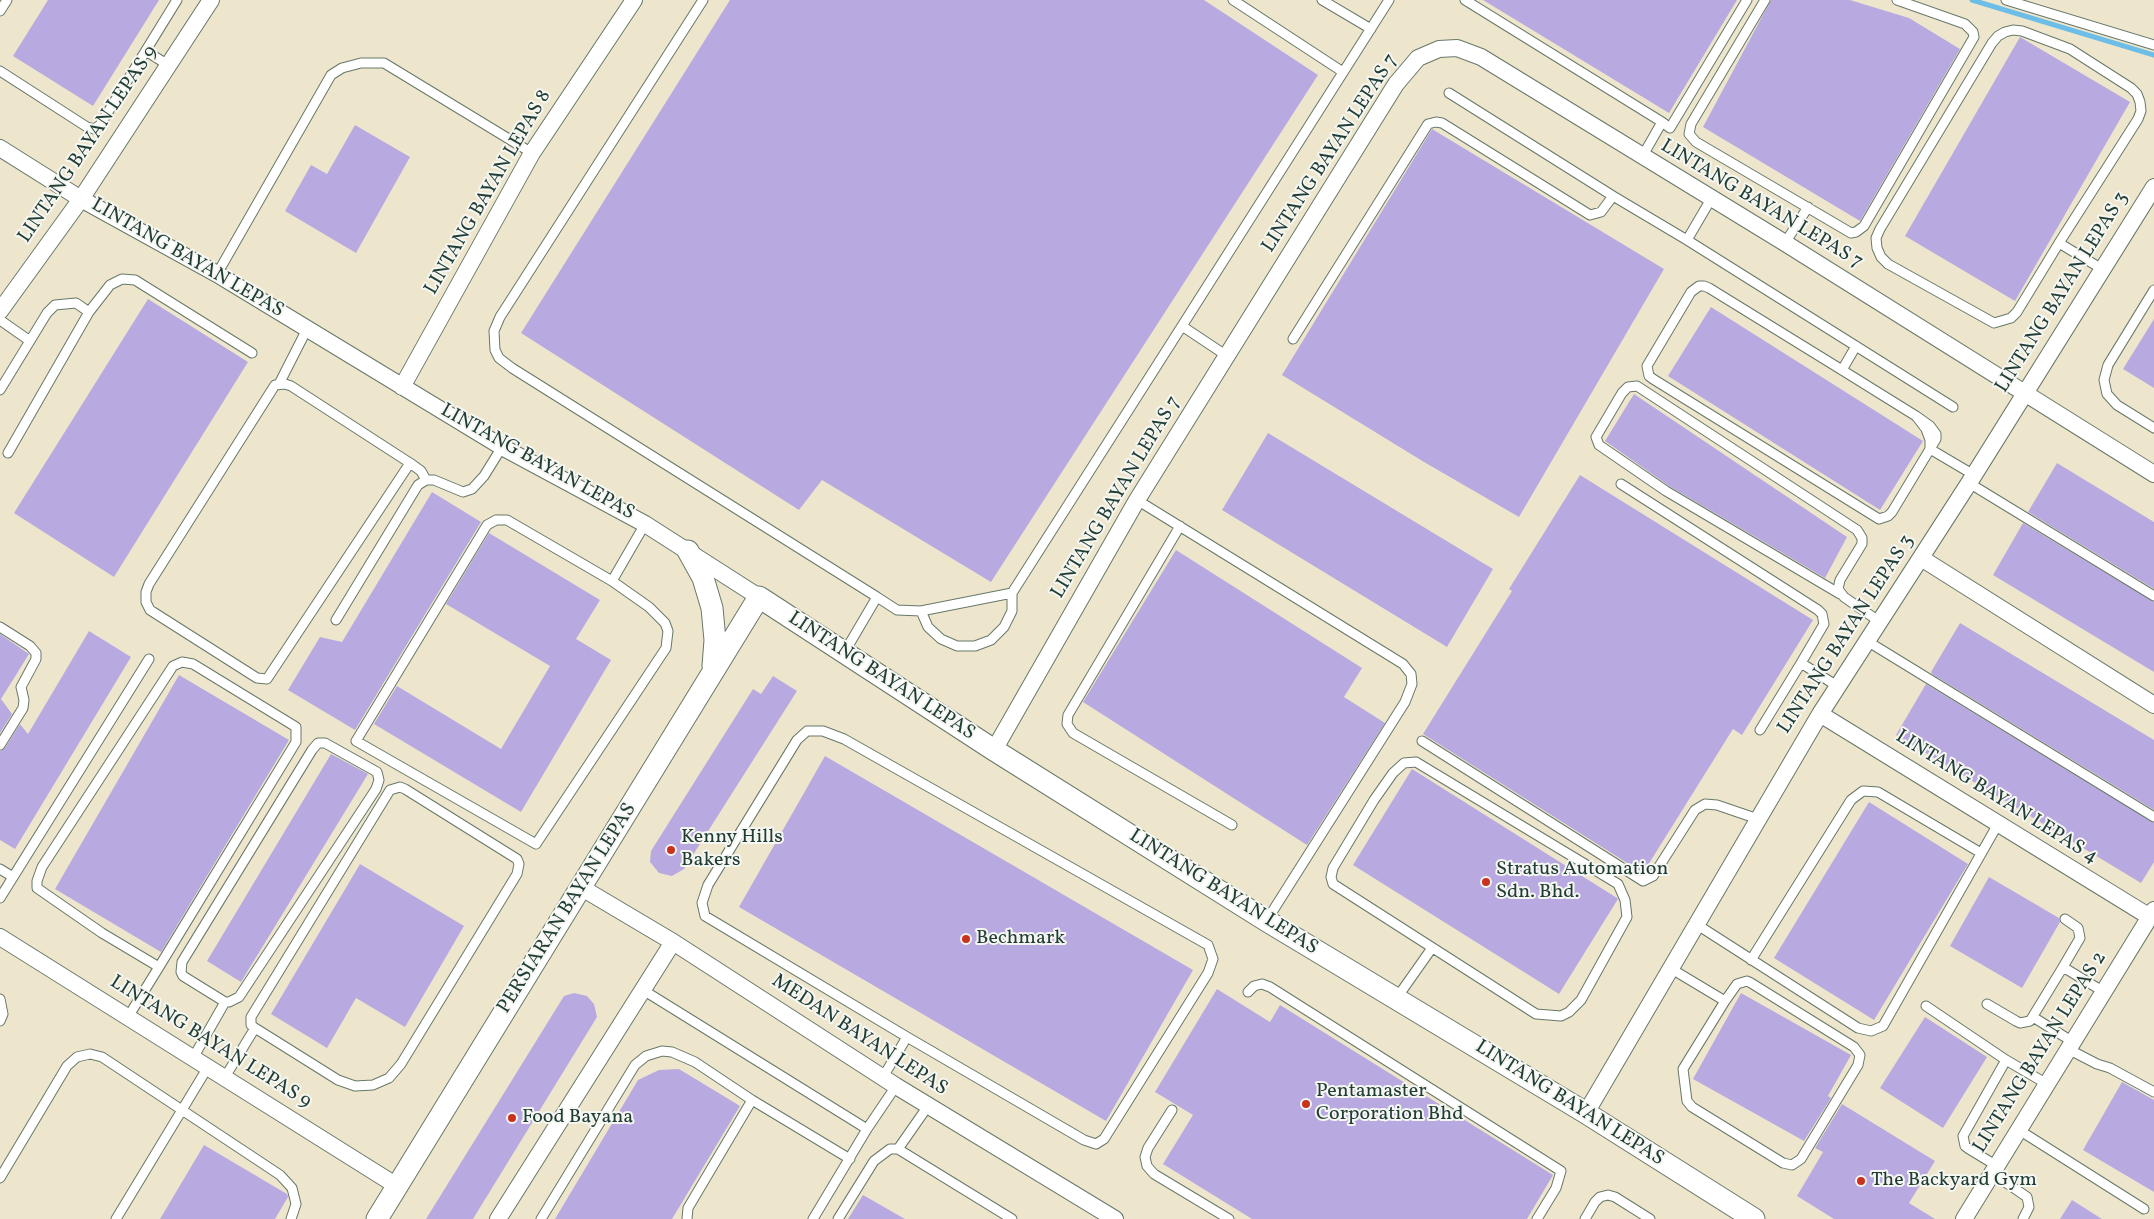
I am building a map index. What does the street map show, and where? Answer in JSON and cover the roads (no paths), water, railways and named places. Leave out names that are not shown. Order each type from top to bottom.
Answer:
[{"type":"street","name":"LINTANG BAYAN LEPAS 9","points":[[0,311],[81,199],[211,0]]},
{"type":"street","name":"LINTANG BAYAN LEPAS 8","points":[[402,387],[532,153],[634,0]]},
{"type":"street","name":"LINTANG BAYAN LEPAS 7","points":[[994,750],[1137,500],[1396,84],[1418,58],[1439,49],[1457,48],[1481,57],[2154,474]]},
{"type":"street","name":"LINTANG BAYAN LEPAS","points":[[0,148],[81,199],[217,274],[502,447],[645,524],[994,750],[1267,921],[1586,1113],[1754,1219]]},
{"type":"street","name":"LINTANG BAYAN LEPAS 3","points":[[1586,1113],[1820,714],[1971,479],[2154,186]]},
{"type":"street","points":[[688,551],[703,578],[712,608],[715,640],[712,671]]},
{"type":"street","points":[[1921,558],[2154,705]]},
{"type":"street","name":"PERSIARAN BAYAN LEPAS","points":[[377,1219],[759,597]]},
{"type":"street","name":"LINTANG BAYAN LEPAS 4","points":[[1820,714],[1998,824],[2153,916]]},
{"type":"street","name":"MEDAN BAYAN LEPAS","points":[[582,888],[673,942],[928,1106],[1115,1219]]},
{"type":"street","name":"LINTANG BAYAN LEPAS 2","points":[[1964,1219],[2153,916]]},
{"type":"street","name":"LINTANG BAYAN LEPAS 9","points":[[0,937],[397,1186]]},
{"type":"street","points":[[498,1219],[673,942]]},
{"type":"lane","points":[[0,11],[7,0]]},
{"type":"lane","points":[[0,70],[87,127],[94,129],[100,125],[177,0]]},
{"type":"lane","points":[[703,0],[500,317],[494,331],[495,350],[500,358],[512,368],[897,610],[921,610],[1012,593]]},
{"type":"lane","points":[[1233,0],[1343,72]]},
{"type":"lane","points":[[1322,0],[1371,29]]},
{"type":"lane","points":[[921,610],[928,627],[941,639],[957,646],[975,646],[991,640],[1004,627],[1012,611],[1012,593],[1389,0]]},
{"type":"lane","points":[[1465,0],[1670,128],[1747,0]]},
{"type":"lane","points":[[1766,0],[1691,124],[1689,134],[1696,142],[1850,233],[1860,230],[1972,43],[1973,32],[1965,24],[1897,0]]},
{"type":"lane","points":[[2006,0],[2154,45]]},
{"type":"lane","points":[[2022,31],[2070,50],[2131,88],[2137,94],[2140,102],[2141,111],[2138,119],[2058,244],[2017,312],[2003,322],[1994,323],[1888,264],[1881,257],[1877,248],[1876,238],[1880,229],[1992,42],[2005,32],[2022,31]]},
{"type":"lane","points":[[146,51],[168,65]]},
{"type":"lane","points":[[217,274],[331,76],[342,68],[362,64],[384,63],[532,153]]},
{"type":"lane","points":[[1449,93],[1953,407]]},
{"type":"lane","points":[[1642,157],[1662,122]]},
{"type":"lane","points":[[1293,339],[1428,124],[1442,123],[1590,215],[1601,212],[1613,196]]},
{"type":"lane","points":[[1687,240],[1711,199]]},
{"type":"lane","points":[[1784,243],[1808,208]]},
{"type":"lane","points":[[2058,244],[2102,270]]},
{"type":"lane","points":[[8,453],[90,312],[110,285],[122,279],[135,280],[252,353]]},
{"type":"lane","points":[[1699,286],[1704,286],[1842,370],[1934,429],[1936,438],[1888,516],[1878,518],[1653,379],[1649,376],[1647,366],[1691,292],[1699,286]]},
{"type":"lane","points":[[2154,290],[2108,365],[2104,380],[2107,394],[2117,405],[2154,428]]},
{"type":"lane","points":[[0,390],[47,313],[55,305],[76,303],[90,312]]},
{"type":"lane","points":[[0,320],[30,341]]},
{"type":"lane","points":[[1182,326],[1227,356]]},
{"type":"lane","points":[[307,329],[279,384],[272,388],[146,592],[146,602],[150,610],[257,678],[268,679],[410,463]]},
{"type":"lane","points":[[1842,370],[1856,346]]},
{"type":"lane","points":[[279,384],[291,386],[410,463],[421,471],[426,480]]},
{"type":"lane","points":[[1840,594],[1838,584],[1862,544],[1862,538],[1857,530],[1637,386],[1628,386],[1596,437],[1599,445],[1666,491],[1840,594],[1880,622]]},
{"type":"lane","points":[[336,620],[418,485],[426,480],[434,480],[463,492],[472,489],[484,476],[502,447]]},
{"type":"lane","points":[[1930,449],[1971,479],[2154,596]]},
{"type":"lane","points":[[1621,484],[1822,614],[1824,624],[1822,628],[1760,730]]},
{"type":"lane","points":[[1137,500],[1402,664],[1411,674],[1412,684],[1406,702],[1267,921]]},
{"type":"lane","points":[[496,520],[507,520],[612,581],[649,607],[665,623],[668,631],[666,648],[536,844],[356,740],[487,525],[496,520]]},
{"type":"lane","points":[[612,581],[645,524]]},
{"type":"lane","points":[[1180,526],[1068,715],[1068,724],[1073,733],[1232,825]]},
{"type":"lane","points":[[844,653],[877,597]]},
{"type":"lane","points":[[0,627],[30,646],[36,653],[36,659],[21,687],[24,700],[22,708],[0,745]]},
{"type":"lane","points":[[1867,641],[2154,817]]},
{"type":"lane","points":[[0,898],[149,660]]},
{"type":"lane","points":[[128,1017],[159,967],[296,742],[296,727],[193,664],[182,662],[173,666],[42,867],[36,881],[37,888],[102,933],[159,967]]},
{"type":"lane","points":[[1801,663],[1838,686]]},
{"type":"lane","points":[[807,731],[823,731],[853,744],[1208,945],[1213,959],[1208,972],[1104,1139],[1096,1144],[1084,1140],[906,1037],[705,916],[702,903],[708,885],[797,740],[807,731]]},
{"type":"lane","points":[[1422,741],[1643,881],[1653,876],[1695,810],[1705,804],[1717,805],[1758,819]]},
{"type":"lane","points":[[318,743],[325,743],[377,772],[379,780],[376,789],[239,998],[225,1002],[183,976],[181,972],[182,962],[312,750],[318,743]]},
{"type":"lane","points":[[1416,762],[1618,884],[1625,900],[1627,917],[1581,1000],[1569,1012],[1561,1016],[1536,1014],[1432,948],[1333,884],[1331,877],[1333,868],[1374,800],[1393,774],[1404,763],[1416,762]]},
{"type":"lane","points":[[400,787],[405,789],[517,859],[519,864],[517,874],[401,1064],[389,1078],[373,1085],[355,1086],[338,1080],[255,1028],[251,1025],[251,1017],[390,790],[400,787]]},
{"type":"lane","points":[[1751,960],[1851,800],[1862,791],[1878,792],[1981,853]]},
{"type":"lane","points":[[1696,924],[1858,1028],[1871,1031],[1883,1026],[1998,824]]},
{"type":"lane","points":[[0,869],[13,877]]},
{"type":"lane","points":[[1987,1004],[2020,1023],[2026,1023],[2033,1017],[2080,938],[2078,928],[2065,919]]},
{"type":"lane","points":[[1396,999],[1432,948]]},
{"type":"lane","points":[[2063,967],[2104,992]]},
{"type":"lane","points":[[1670,968],[1725,1001]]},
{"type":"lane","points":[[1747,981],[1854,1047],[1860,1055],[1858,1065],[1797,1163],[1792,1165],[1783,1163],[1692,1107],[1687,1101],[1683,1069],[1725,1001],[1737,984],[1747,981]]},
{"type":"lane","points":[[1248,992],[1254,986],[1262,984],[1270,987],[1561,1171],[1556,1188],[1537,1219]]},
{"type":"lane","points":[[643,990],[867,1129]]},
{"type":"lane","points":[[0,999],[3,1014],[0,1021]]},
{"type":"lane","points":[[193,1058],[225,1002]]},
{"type":"lane","points":[[1926,1006],[2006,1060],[2047,1084]]},
{"type":"lane","points":[[2033,1017],[2097,1064],[2110,1068],[2154,1092]]},
{"type":"lane","points":[[225,1077],[255,1028]]},
{"type":"lane","points":[[813,1219],[867,1129],[890,1081],[906,1037]]},
{"type":"lane","points":[[541,1219],[636,1064],[646,1056],[662,1052],[672,1052],[695,1062],[752,1100],[850,1159]]},
{"type":"lane","points":[[0,1176],[67,1066],[77,1057],[90,1054],[102,1057],[280,1175],[292,1188],[296,1204],[291,1219]]},
{"type":"lane","points":[[2006,1060],[1963,1136],[1965,1146],[2027,1197],[2029,1207],[2023,1219]]},
{"type":"lane","points":[[116,1219],[208,1067]]},
{"type":"lane","points":[[687,1219],[688,1208],[752,1100]]},
{"type":"lane","points":[[898,1149],[928,1106]]},
{"type":"lane","points":[[1172,1110],[1148,1148],[1145,1157],[1147,1166],[1154,1174],[1230,1219]]},
{"type":"lane","points":[[2019,1130],[2144,1209]]},
{"type":"lane","points":[[838,1219],[874,1161],[890,1149],[898,1149],[1012,1219]]},
{"type":"lane","points":[[1586,1219],[1595,1202],[1600,1197],[1608,1195],[1615,1197],[1650,1219]]},
{"type":"waterway","points":[[1972,0],[2154,55]]},
{"type":"place","name":"Kenny Hills Bakers","points":[[671,850]]},
{"type":"place","name":"Stratus Automation Sdn. Bhd.","points":[[1486,882]]},
{"type":"place","name":"Bechmark","points":[[966,939]]},
{"type":"place","name":"Pentamaster Corporation Bhd","points":[[1306,1104]]},
{"type":"place","name":"Food Bayana","points":[[512,1118]]},
{"type":"place","name":"The Backyard Gym","points":[[1861,1181]]}]
